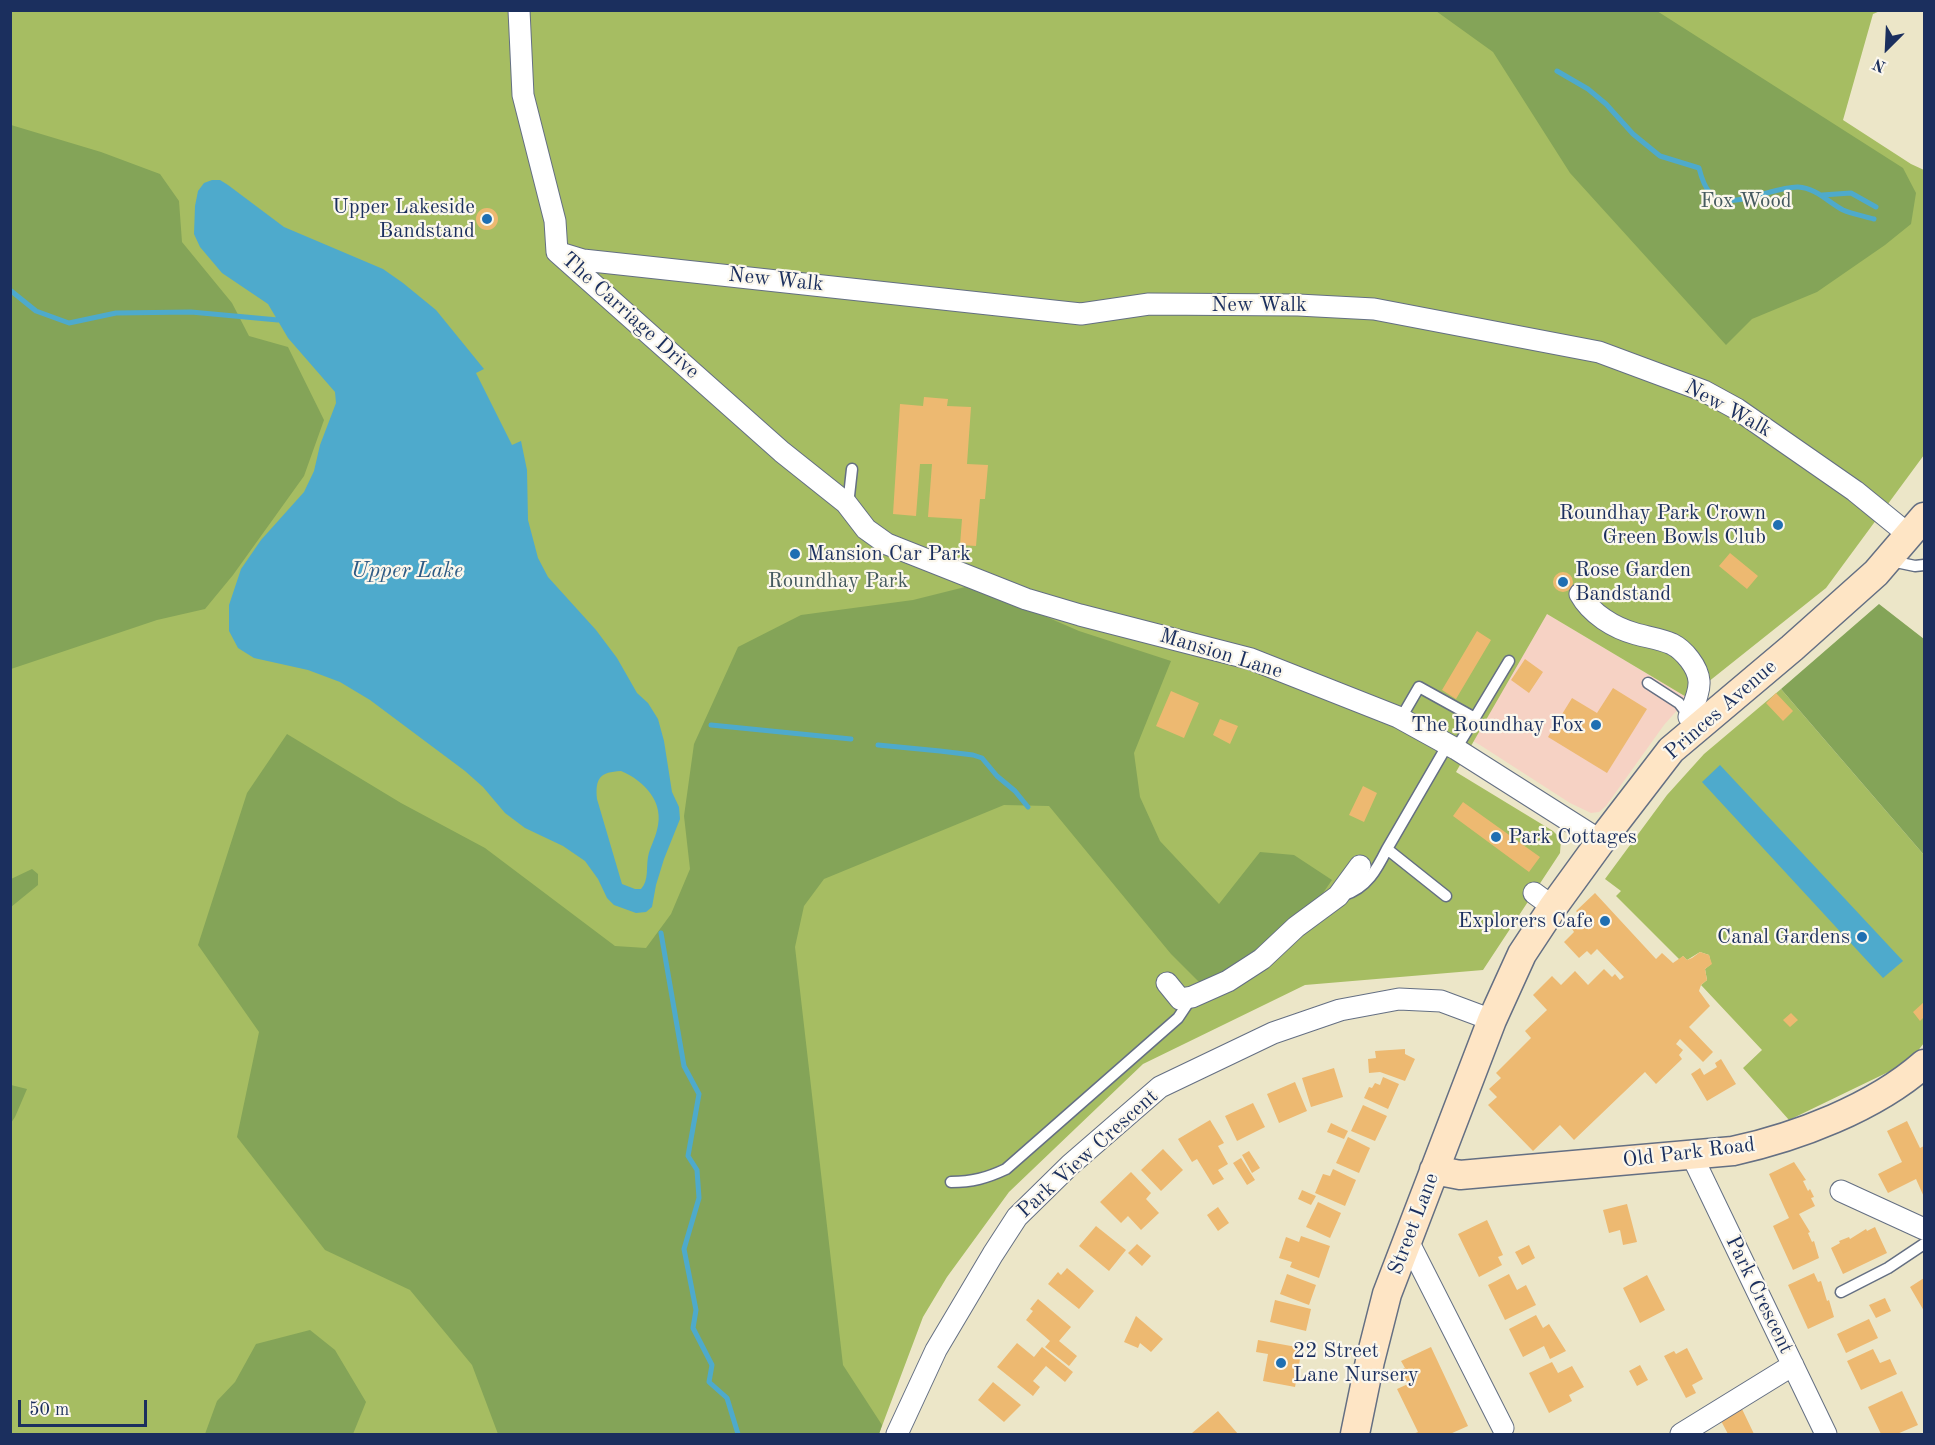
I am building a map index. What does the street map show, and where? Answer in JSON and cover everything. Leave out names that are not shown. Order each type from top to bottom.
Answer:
[{"type":"street","name":"The Carriage Drive","points":[[519,10],[523,95],[555,221],[557,252],[782,452],[841,499]]},
{"type":"street","name":"New Walk","points":[[557,252],[583,260],[1082,314],[1149,304],[1298,304],[1374,309],[1599,352],[1704,391],[1737,409],[1855,492],[1917,526]]},
{"type":"street","name":"Mansion Lane","points":[[841,499],[866,529],[887,544],[1026,599],[1251,659],[1401,718],[1452,747],[1601,841]]},
{"type":"street","name":"Princes Avenue","points":[[1492,1020],[1543,900],[1601,841],[1693,722],[1792,648],[1888,561],[1917,526]]},
{"type":"street","points":[[1580,594],[1587,606],[1614,626],[1672,644],[1687,656],[1699,680],[1693,722]]},
{"type":"street","points":[[1167,983],[1180,999],[1192,997],[1221,985],[1245,971],[1262,959],[1296,927],[1338,896],[1360,866]]},
{"type":"street","name":"Park View Crescent","points":[[897,1434],[936,1350],[1017,1217],[1070,1165],[1160,1087],[1274,1033],[1340,1010],[1399,999],[1441,1001],[1492,1020]]},
{"type":"street","name":"Street Lane","points":[[1355,1434],[1387,1294],[1492,1020]]},
{"type":"street","name":"Old Park Road","points":[[1434,1170],[1460,1175],[1733,1151],[1774,1142],[1845,1114],[1909,1077],[1924,1064]]},
{"type":"street","name":"Park Crescent","points":[[1692,1156],[1826,1434]]},
{"type":"street","points":[[1841,1191],[1924,1229]]},
{"type":"street","points":[[1408,1241],[1503,1428]]},
{"type":"street","points":[[1681,1434],[1793,1365]]},
{"type":"lane","points":[[841,499],[852,469]]},
{"type":"lane","points":[[1888,561],[1915,566],[1924,565]]},
{"type":"lane","points":[[1338,896],[1358,889],[1374,874],[1387,849],[1452,747],[1475,718],[1509,661]]},
{"type":"lane","points":[[1648,683],[1679,703],[1693,722]]},
{"type":"lane","points":[[1401,718],[1419,687],[1475,718]]},
{"type":"lane","points":[[1387,849],[1446,896]]},
{"type":"lane","points":[[951,1182],[970,1182],[1006,1169],[1178,1018],[1192,997]]},
{"type":"lane","points":[[1841,1292],[1888,1268],[1924,1244]]},
{"type":"shaded area","points":[[1547,614],[1688,698],[1664,725],[1606,806],[1599,812],[1591,813],[1570,803],[1480,745],[1408,704]]},
{"type":"green space","name":"Roundhay Park","points":[[10,11],[1880,11],[1873,14],[1843,120],[1924,170],[1924,455],[1826,588],[1688,698],[1547,614],[1456,772],[1553,831],[1561,839],[1560,853],[1483,970],[1305,985],[1143,1064],[1009,1192],[947,1277],[923,1317],[879,1434],[11,1434]]},
{"type":"green space","name":"Fox Wood","points":[[1436,11],[1657,11],[1903,168],[1916,193],[1911,224],[1817,292],[1752,319],[1726,345],[1570,173],[1493,52]]},
{"type":"green space","points":[[11,125],[101,152],[160,174],[179,201],[182,242],[232,303],[249,336],[288,347],[324,420],[304,476],[233,575],[205,609],[157,620],[11,669]]},
{"type":"green space","points":[[973,585],[1079,631],[1171,661],[1134,753],[1140,797],[1160,841],[1219,904],[1260,852],[1294,855],[1332,880],[1285,948],[1209,992],[1171,954],[1049,806],[1004,805],[824,879],[804,906],[795,947],[843,1365],[882,1425],[879,1434],[498,1434],[472,1365],[410,1290],[325,1250],[237,1137],[259,1032],[198,945],[247,793],[287,734],[401,803],[485,848],[615,946],[646,948],[671,914],[690,869],[684,816],[694,744],[738,647],[801,615],[913,600]]},
{"type":"green space","points":[[1879,604],[1924,639],[1924,855],[1781,689]]},
{"type":"green space","name":"Canal Gardens","points":[[1781,689],[1924,855],[1924,1043],[1909,1062],[1789,1120],[1743,1068],[1762,1050],[1701,985],[1707,980],[1705,969],[1711,964],[1709,955],[1700,952],[1687,960],[1683,956],[1680,960],[1616,896],[1621,891],[1605,879],[1667,795],[1704,754]]},
{"type":"green space","points":[[32,869],[38,874],[38,885],[11,907],[11,879]]},
{"type":"green space","points":[[11,1085],[27,1089],[11,1123]]},
{"type":"green space","points":[[310,1330],[335,1350],[366,1402],[353,1434],[205,1434],[217,1401],[235,1382],[256,1344]]},
{"type":"water","name":"Upper Lake","points":[[220,180],[284,227],[383,269],[436,310],[484,369],[476,373],[512,445],[521,441],[527,470],[528,520],[538,558],[548,577],[596,630],[617,658],[637,693],[648,703],[658,719],[672,792],[679,807],[680,819],[664,859],[652,907],[646,912],[636,913],[614,905],[607,898],[598,879],[585,861],[563,846],[525,828],[505,813],[483,787],[465,771],[370,700],[340,682],[308,670],[254,658],[238,648],[229,631],[229,605],[241,569],[261,540],[304,492],[314,471],[320,445],[336,403],[335,392],[288,338],[268,304],[222,273],[200,247],[194,234],[195,206],[198,191],[204,183]],"holes":[[[621,771],[630,775],[651,794],[659,820],[648,857],[645,882],[641,889],[622,884],[597,799],[600,777]]]},
{"type":"water","points":[[1720,765],[1903,961],[1883,978],[1702,782]]},
{"type":"building","name":"Upper Lakeside Bandstand","points":[[487,208],[495,211],[498,219],[495,227],[487,230],[479,227],[476,219],[479,211]]},
{"type":"building","points":[[924,397],[948,399],[947,406],[971,407],[967,464],[988,465],[985,499],[980,499],[976,546],[960,545],[962,519],[928,517],[932,464],[920,464],[916,516],[893,514],[900,404],[923,406]]},
{"type":"building","points":[[1730,553],[1758,576],[1747,589],[1719,566]]},
{"type":"building","name":"Rose Garden Bandstand","points":[[1559,572],[1567,572],[1573,578],[1573,586],[1567,592],[1559,592],[1553,586],[1553,578]]},
{"type":"building","points":[[1477,631],[1491,640],[1456,699],[1442,690]]},
{"type":"building","points":[[1525,659],[1543,672],[1529,693],[1511,680]]},
{"type":"building","name":"The Roundhay Fox","points":[[1613,688],[1647,709],[1607,773],[1548,737],[1572,698],[1597,713]]},
{"type":"building","points":[[1171,691],[1199,703],[1184,738],[1156,726]]},
{"type":"building","points":[[1776,693],[1793,711],[1783,721],[1766,703]]},
{"type":"building","points":[[1220,719],[1238,726],[1230,744],[1213,735]]},
{"type":"building","points":[[1363,786],[1377,793],[1364,822],[1349,815]]},
{"type":"building","name":"Park Cottages","points":[[1463,802],[1540,857],[1529,872],[1453,816]]},
{"type":"building","points":[[1595,893],[1656,959],[1662,953],[1673,963],[1683,956],[1687,960],[1700,952],[1709,955],[1712,964],[1705,969],[1707,980],[1701,985],[1699,991],[1710,1006],[1689,1027],[1713,1052],[1703,1062],[1680,1039],[1676,1044],[1683,1050],[1679,1055],[1682,1059],[1656,1084],[1645,1072],[1574,1140],[1560,1125],[1533,1151],[1488,1105],[1497,1097],[1489,1089],[1501,1078],[1496,1073],[1531,1038],[1525,1031],[1547,1010],[1533,995],[1552,976],[1561,985],[1575,971],[1588,985],[1604,969],[1612,977],[1615,974],[1620,980],[1624,977],[1597,949],[1591,955],[1587,951],[1579,958],[1564,942],[1574,932],[1570,925],[1580,915],[1576,911]]},
{"type":"building","points":[[1924,1002],[1924,1017],[1920,1021],[1913,1012]]},
{"type":"building","points":[[1791,1013],[1798,1020],[1790,1027],[1783,1020]]},
{"type":"building","points":[[1405,1049],[1405,1054],[1415,1059],[1405,1081],[1380,1072],[1369,1073],[1368,1059],[1376,1058],[1375,1051]]},
{"type":"building","points":[[1721,1059],[1736,1084],[1707,1101],[1691,1074],[1700,1068],[1704,1075],[1717,1067],[1715,1063]]},
{"type":"building","points":[[1334,1068],[1343,1097],[1311,1107],[1302,1078]]},
{"type":"building","points":[[1383,1077],[1399,1084],[1388,1109],[1364,1098],[1369,1087],[1372,1088],[1375,1083],[1380,1085]]},
{"type":"building","points":[[1295,1082],[1307,1111],[1279,1123],[1267,1094]]},
{"type":"building","points":[[1253,1103],[1265,1127],[1237,1141],[1225,1116]]},
{"type":"building","points":[[1363,1105],[1387,1116],[1375,1141],[1351,1131]]},
{"type":"building","points":[[1210,1120],[1224,1143],[1218,1146],[1228,1164],[1218,1170],[1224,1179],[1213,1185],[1197,1159],[1192,1162],[1178,1139]]},
{"type":"building","points":[[1907,1121],[1920,1148],[1924,1146],[1924,1197],[1916,1179],[1888,1193],[1878,1174],[1902,1162],[1887,1131]]},
{"type":"building","points":[[1331,1123],[1348,1131],[1344,1139],[1327,1132]]},
{"type":"building","points":[[1348,1137],[1370,1148],[1359,1173],[1336,1163]]},
{"type":"building","points":[[1163,1149],[1183,1170],[1161,1191],[1141,1170]]},
{"type":"building","points":[[1249,1151],[1260,1168],[1252,1173],[1242,1155]]},
{"type":"building","points":[[1241,1158],[1255,1180],[1247,1185],[1233,1163]]},
{"type":"building","points":[[1794,1162],[1806,1180],[1803,1181],[1808,1191],[1810,1189],[1814,1197],[1811,1198],[1815,1206],[1799,1214],[1810,1232],[1808,1233],[1812,1242],[1814,1241],[1819,1258],[1793,1270],[1773,1226],[1789,1218],[1769,1174]]},
{"type":"building","points":[[1333,1169],[1356,1180],[1345,1206],[1315,1193],[1323,1174],[1330,1176]]},
{"type":"building","points":[[1131,1172],[1151,1193],[1146,1199],[1159,1213],[1141,1230],[1128,1216],[1121,1223],[1100,1202]]},
{"type":"building","points":[[1302,1190],[1316,1196],[1311,1205],[1298,1199]]},
{"type":"building","points":[[1318,1202],[1341,1213],[1330,1238],[1306,1227]]},
{"type":"building","points":[[1627,1204],[1637,1242],[1623,1245],[1620,1230],[1609,1233],[1603,1210]]},
{"type":"building","points":[[1218,1207],[1229,1223],[1218,1231],[1207,1215]]},
{"type":"building","points":[[1487,1220],[1503,1255],[1498,1257],[1502,1265],[1479,1277],[1458,1234]]},
{"type":"building","points":[[1096,1226],[1126,1250],[1109,1271],[1079,1246]]},
{"type":"building","points":[[1875,1227],[1887,1253],[1843,1274],[1831,1248],[1840,1243],[1839,1241],[1849,1237],[1850,1239],[1866,1229],[1867,1231]]},
{"type":"building","points":[[1301,1236],[1330,1246],[1319,1278],[1290,1267],[1292,1262],[1279,1258],[1286,1237],[1299,1242]]},
{"type":"building","points":[[1137,1244],[1151,1256],[1142,1266],[1128,1253]]},
{"type":"building","points":[[1529,1245],[1535,1258],[1522,1265],[1515,1252]]},
{"type":"building","points":[[1067,1268],[1094,1291],[1079,1309],[1048,1284],[1058,1272],[1061,1275]]},
{"type":"building","points":[[1814,1273],[1818,1282],[1821,1281],[1834,1317],[1808,1329],[1788,1285]]},
{"type":"building","points":[[1287,1274],[1316,1285],[1309,1305],[1280,1294]]},
{"type":"building","points":[[1509,1274],[1517,1290],[1526,1285],[1536,1305],[1505,1320],[1488,1285]]},
{"type":"building","points":[[1647,1275],[1665,1310],[1640,1323],[1623,1288]]},
{"type":"building","points":[[1924,1278],[1924,1311],[1910,1287]]},
{"type":"building","points":[[1885,1298],[1891,1311],[1876,1318],[1869,1305]]},
{"type":"building","points":[[1038,1299],[1071,1327],[1059,1341],[1077,1356],[1069,1366],[1045,1347],[1050,1341],[1026,1320],[1033,1311],[1030,1309]]},
{"type":"building","points":[[1275,1300],[1311,1309],[1306,1331],[1270,1322]]},
{"type":"building","points":[[1536,1315],[1543,1328],[1549,1324],[1566,1351],[1550,1359],[1544,1346],[1523,1357],[1509,1329]]},
{"type":"building","points":[[1136,1316],[1163,1339],[1151,1352],[1140,1343],[1138,1348],[1124,1342]]},
{"type":"building","points":[[1869,1319],[1878,1338],[1846,1353],[1837,1334]]},
{"type":"building","points":[[1258,1340],[1302,1348],[1295,1387],[1263,1381],[1268,1354],[1256,1352]]},
{"type":"building","points":[[1017,1343],[1034,1357],[1042,1347],[1073,1372],[1065,1382],[1046,1366],[1033,1381],[1040,1387],[1033,1396],[997,1367]]},
{"type":"building","points":[[1431,1347],[1468,1426],[1450,1434],[1413,1434],[1418,1432],[1397,1389],[1408,1384],[1401,1370],[1405,1368],[1401,1361]]},
{"type":"building","points":[[1687,1348],[1703,1379],[1692,1385],[1696,1393],[1686,1398],[1664,1356],[1674,1351],[1676,1354]]},
{"type":"building","points":[[1873,1349],[1880,1363],[1890,1359],[1897,1374],[1861,1390],[1847,1361]]},
{"type":"building","points":[[1552,1362],[1558,1373],[1572,1366],[1584,1387],[1569,1395],[1572,1401],[1549,1413],[1529,1373]]},
{"type":"building","points":[[1640,1365],[1648,1380],[1637,1386],[1629,1371]]},
{"type":"building","points":[[993,1382],[1021,1405],[1004,1422],[978,1400]]},
{"type":"building","points":[[1902,1391],[1918,1425],[1897,1434],[1881,1434],[1868,1407]]},
{"type":"building","points":[[1742,1409],[1754,1434],[1728,1434],[1720,1419]]},
{"type":"building","points":[[1218,1411],[1238,1434],[1192,1433]]},
{"type":"waterway","points":[[1557,71],[1588,89],[1606,104],[1633,134],[1660,156],[1699,168],[1708,190],[1718,198],[1739,200],[1798,187],[1816,193],[1843,210],[1874,219]]},
{"type":"waterway","points":[[1822,195],[1851,193],[1876,207]]},
{"type":"waterway","points":[[10,290],[36,311],[69,323],[116,313],[191,312],[278,320]]},
{"type":"waterway","points":[[711,725],[851,739]]},
{"type":"waterway","points":[[878,745],[973,755],[982,758],[1028,807]]},
{"type":"waterway","points":[[661,933],[684,1066],[699,1094],[688,1156],[697,1170],[699,1198],[684,1249],[696,1310],[693,1328],[712,1365],[709,1382],[727,1398],[738,1434]]},
{"type":"place","name":"Upper Lakeside Bandstand","points":[[487,219]]},
{"type":"place","name":"Roundhay Park Crown Green Bowls Club","points":[[1778,525]]},
{"type":"place","name":"Mansion Car Park","points":[[795,554]]},
{"type":"place","name":"Rose Garden Bandstand","points":[[1563,582]]},
{"type":"place","name":"The Roundhay Fox","points":[[1596,725]]},
{"type":"place","name":"Park Cottages","points":[[1496,837]]},
{"type":"place","name":"Explorers Cafe","points":[[1605,921]]},
{"type":"place","name":"Canal Gardens","points":[[1862,937]]},
{"type":"place","name":"22 Street Lane Nursery","points":[[1281,1363]]}]
